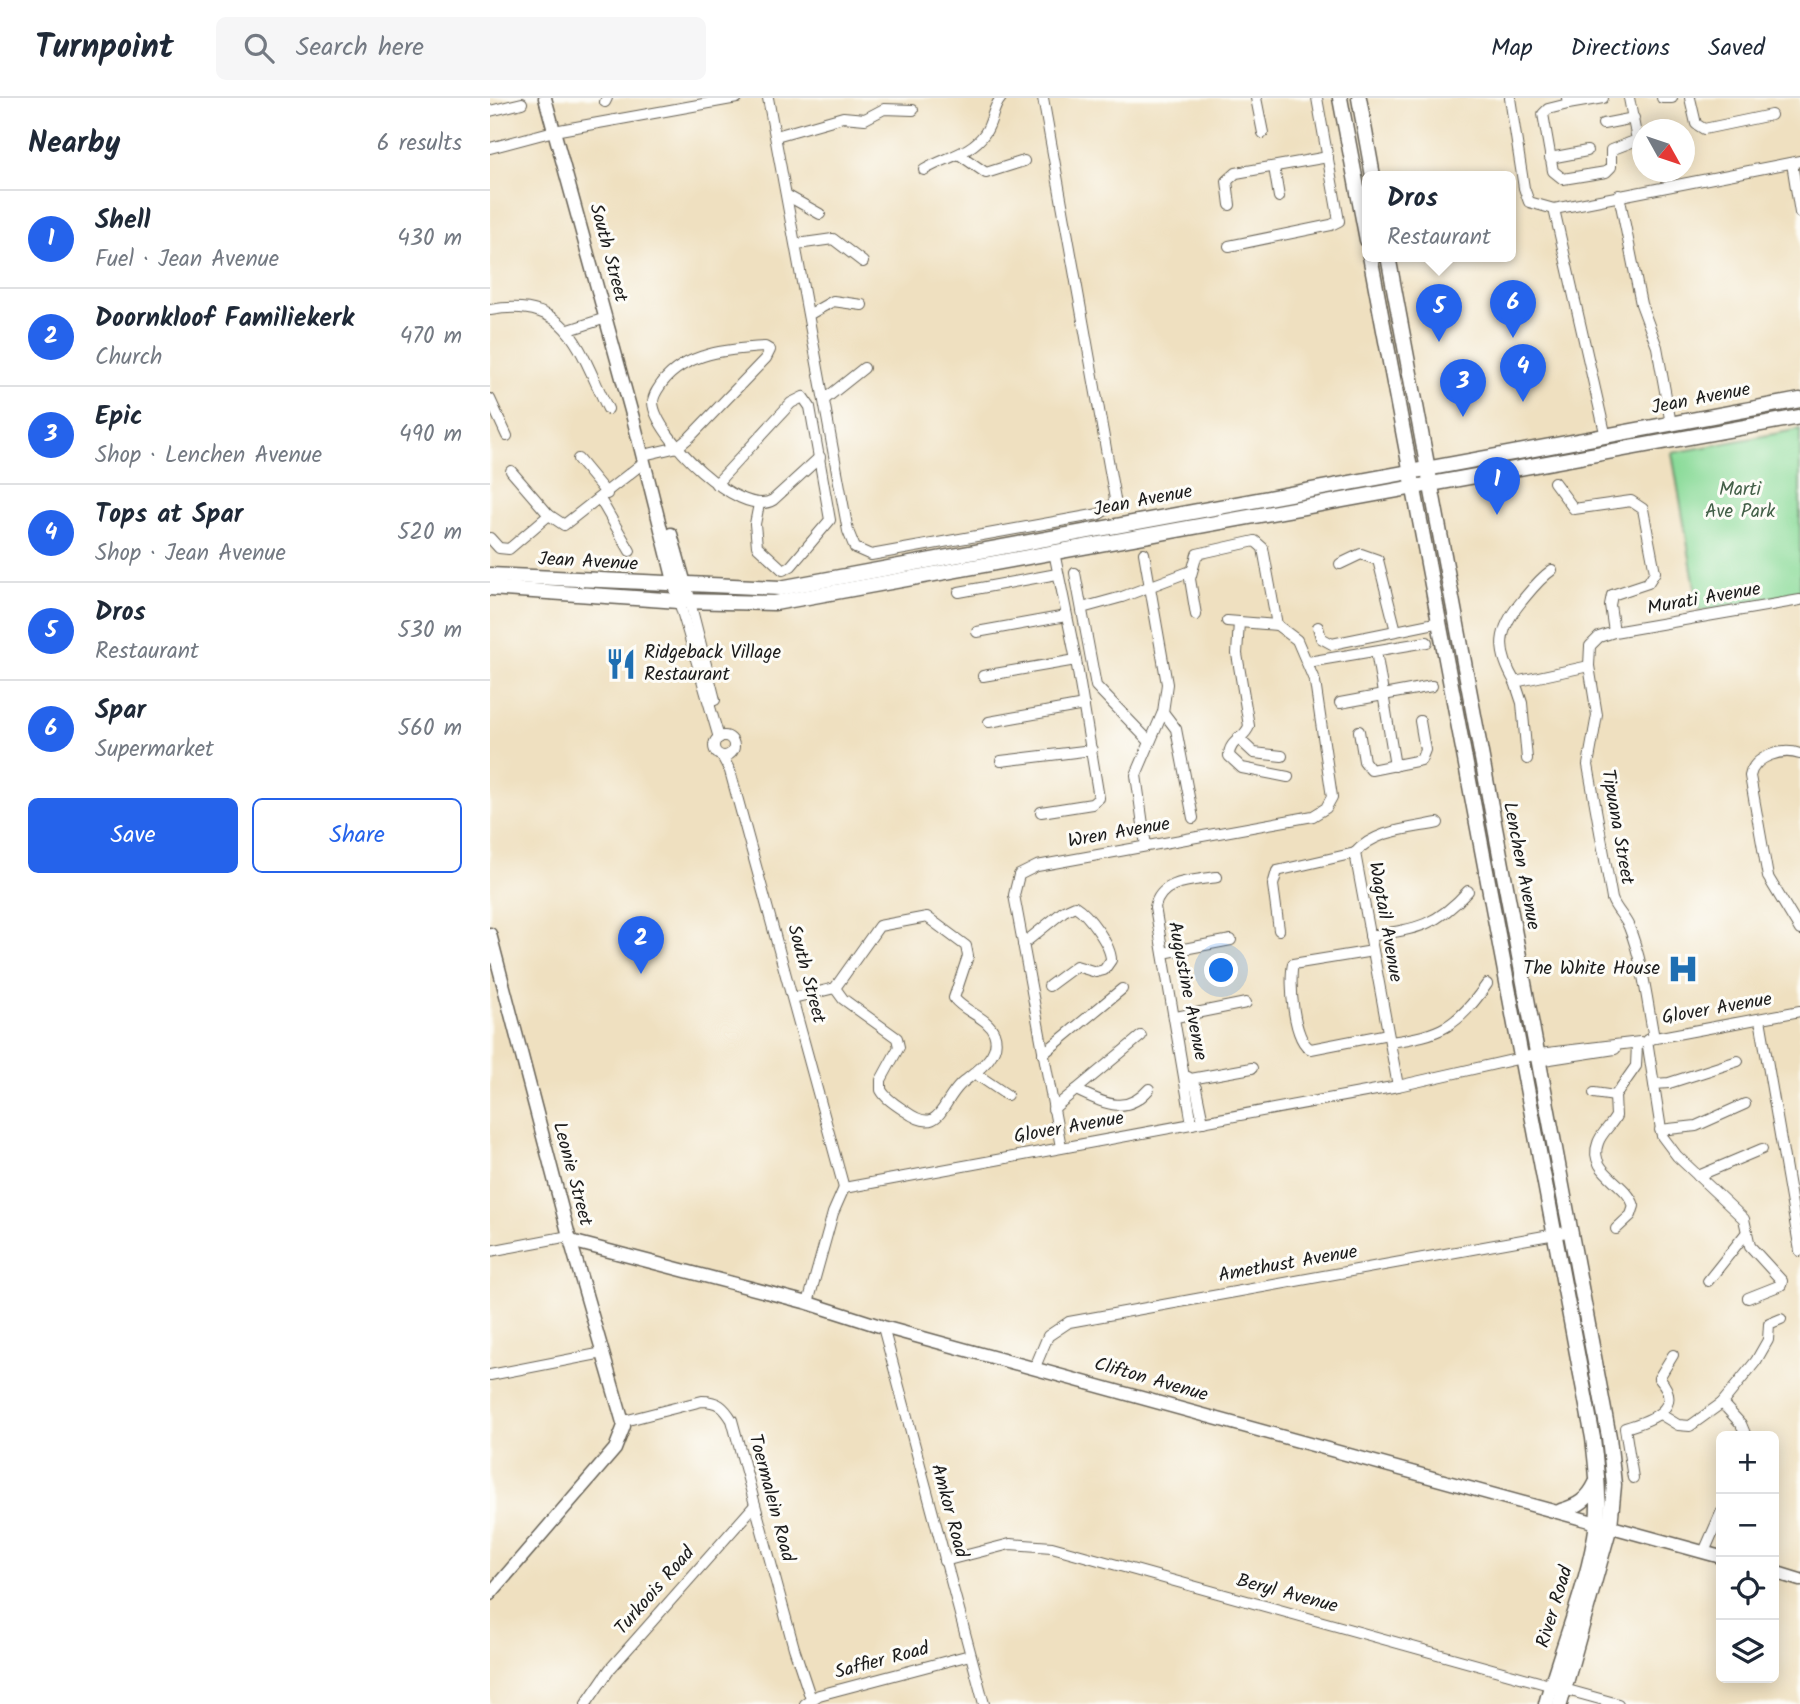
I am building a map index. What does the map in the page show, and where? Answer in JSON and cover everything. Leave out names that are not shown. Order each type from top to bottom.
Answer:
[{"type":"main road","points":[[1340,98],[1362,214]]},
{"type":"main road","points":[[1359,98],[1372,171]]},
{"type":"main road","name":"Lenchen Avenue","points":[[1371,262],[1556,1233],[1604,1524]]},
{"type":"main road","name":"Lenchen Avenue","points":[[1389,262],[1607,1422],[1614,1485],[1604,1524]]},
{"type":"main road","name":"Jean Avenue","points":[[490,588],[685,602],[775,603],[859,582],[1277,496],[1800,400]]},
{"type":"main road","name":"Jean Avenue","points":[[490,575],[772,589],[859,582],[1054,552],[1800,416]]},
{"type":"main road","points":[[1554,447],[1559,454],[1583,456]]},
{"type":"main road","points":[[1277,496],[1279,503],[1284,504],[1311,499],[1324,503]]},
{"type":"main road","points":[[1561,1511],[1579,1505],[1588,1497],[1598,1480]]},
{"type":"main road","name":"River Road","points":[[1546,1704],[1558,1687],[1604,1524]]},
{"type":"main road","name":"River Road","points":[[1558,1687],[1560,1704]]},
{"type":"street","name":"South Street","points":[[545,98],[722,738]]},
{"type":"street","points":[[490,148],[554,131],[737,98]]},
{"type":"street","points":[[768,98],[850,538],[855,548],[865,554],[1099,514],[1111,507],[1115,499],[1115,486],[1043,98]]},
{"type":"street","points":[[924,170],[939,161],[960,155],[985,134],[995,106],[1002,98]]},
{"type":"street","points":[[1256,98],[1263,132]]},
{"type":"street","points":[[1229,246],[1338,222],[1340,213],[1317,98]]},
{"type":"street","points":[[1510,98],[1518,164],[1528,202],[1554,209],[1796,162],[1800,213]]},
{"type":"street","points":[[1603,98],[1568,101],[1548,108],[1543,114],[1553,171],[1563,179],[1606,172],[1611,167],[1611,150],[1637,140],[1629,98]]},
{"type":"street","points":[[1662,98],[1672,98]]},
{"type":"street","points":[[1690,98],[1696,124],[1704,130],[1771,115]]},
{"type":"street","points":[[490,111],[522,103]]},
{"type":"street","points":[[776,136],[843,117],[865,119],[884,109],[913,110]]},
{"type":"street","points":[[1603,124],[1634,118]]},
{"type":"street","points":[[1550,158],[1587,151]]},
{"type":"street","points":[[960,155],[986,173],[1024,161]]},
{"type":"street","points":[[1230,205],[1227,181],[1230,176],[1328,157]]},
{"type":"street","points":[[1274,167],[1279,197]]},
{"type":"street","points":[[1619,195],[1641,304],[1657,347],[1671,424]]},
{"type":"street","points":[[788,196],[820,214]]},
{"type":"street","points":[[1554,209],[1606,437]]},
{"type":"street","points":[[797,244],[833,239],[863,262]]},
{"type":"street","points":[[810,314],[833,301],[862,305]]},
{"type":"street","points":[[490,310],[536,308],[569,330],[608,410]]},
{"type":"street","points":[[569,330],[606,318]]},
{"type":"street","points":[[510,471],[549,515],[564,525],[604,497],[646,459],[678,447],[766,358],[769,349],[748,349],[684,361],[657,390],[653,403],[678,447],[716,484],[759,504],[773,500],[820,457]]},
{"type":"street","points":[[825,399],[863,368]]},
{"type":"street","points":[[716,484],[800,397],[807,400],[831,517],[785,570],[777,567],[757,545],[755,524],[759,504]]},
{"type":"street","points":[[490,398],[507,436]]},
{"type":"street","points":[[578,459],[604,497],[630,551]]},
{"type":"street","points":[[1515,682],[1589,666],[1588,653],[1593,641],[1614,632],[1610,605],[1612,595],[1620,590],[1648,583],[1655,572],[1643,509],[1631,501],[1574,509],[1554,482]]},
{"type":"street","points":[[490,538],[499,548],[509,548],[549,515]]},
{"type":"street","points":[[1196,615],[1191,571],[1200,552],[1258,542],[1266,558],[1277,625],[1227,621]]},
{"type":"street","points":[[1041,812],[1097,801],[1092,750],[1054,552]]},
{"type":"street","points":[[1143,553],[1166,677],[1163,712],[1136,775],[1146,846]]},
{"type":"street","points":[[1340,564],[1362,554],[1378,560],[1396,631]]},
{"type":"street","points":[[1527,759],[1522,703],[1503,659],[1501,635],[1516,609],[1552,570]]},
{"type":"street","points":[[1082,608],[1191,571]]},
{"type":"street","points":[[960,592],[1057,573]]},
{"type":"street","points":[[1075,573],[1099,691],[1149,741]]},
{"type":"street","name":"Murati Avenue","points":[[1614,632],[1800,600]]},
{"type":"street","points":[[977,632],[1066,616]]},
{"type":"street","points":[[1239,622],[1237,654],[1249,726],[1247,732],[1238,738],[1228,752],[1234,765],[1288,777]]},
{"type":"street","points":[[1318,628],[1321,638],[1332,644],[1440,622]]},
{"type":"street","name":"Wren Avenue","points":[[1060,1147],[1014,895],[1016,880],[1023,872],[1037,866],[1298,819],[1326,808],[1332,797],[1333,785],[1315,682],[1297,640],[1277,625]]},
{"type":"street","points":[[1308,662],[1427,642]]},
{"type":"street","points":[[1376,652],[1395,766]]},
{"type":"street","points":[[983,676],[1076,660]]},
{"type":"street","name":"Tipuana Street","points":[[1589,666],[1597,708],[1588,748],[1589,773],[1612,899],[1618,913],[1627,922],[1637,951],[1644,1041],[1654,1084],[1660,1130]]},
{"type":"street","points":[[1340,703],[1432,686]]},
{"type":"street","points":[[989,722],[1084,705]]},
{"type":"street","points":[[1163,712],[1176,729],[1193,818]]},
{"type":"street","points":[[1359,731],[1368,769],[1395,766],[1418,762],[1423,757],[1425,750],[1420,721]]},
{"type":"street","points":[[722,738],[733,744],[727,754],[715,750],[722,738]]},
{"type":"street","points":[[1238,738],[1254,753],[1282,756]]},
{"type":"street","points":[[1001,761],[1092,750]]},
{"type":"street","points":[[1800,754],[1785,753],[1764,758],[1755,765],[1751,776],[1769,877],[1800,930]]},
{"type":"street","name":"South Street","points":[[727,754],[844,1188]]},
{"type":"street","name":"Wagtail Avenue","points":[[1398,1086],[1355,853],[1366,841],[1379,835],[1438,823]]},
{"type":"street","points":[[1279,930],[1273,884],[1278,871],[1355,853]]},
{"type":"street","name":"Augustine Avenue","points":[[1197,1123],[1155,914],[1159,893],[1174,885],[1217,877]]},
{"type":"street","points":[[1370,936],[1433,923],[1449,912],[1468,891]]},
{"type":"street","points":[[1023,944],[1064,911],[1075,906],[1084,913],[1109,949],[1111,960],[1104,970],[1096,972],[1076,966],[1049,986]]},
{"type":"street","points":[[793,998],[835,988],[879,926],[916,917],[932,919],[961,941],[968,952],[954,998],[991,1028],[996,1037],[991,1054],[976,1074],[960,1085],[935,1119],[924,1121],[913,1116],[881,1090],[881,1080],[899,1047],[897,1038],[844,999],[835,988]]},
{"type":"street","name":"Leonie Street","points":[[490,934],[570,1239],[624,1421]]},
{"type":"street","points":[[1163,953],[1231,940]]},
{"type":"street","points":[[1373,951],[1293,964],[1297,1027],[1302,1042],[1311,1049],[1389,1038],[1424,1038],[1450,1027],[1487,984]]},
{"type":"street","points":[[1043,1054],[1122,989]]},
{"type":"street","points":[[1176,1017],[1246,1003]]},
{"type":"street","name":"Glover Avenue","points":[[844,1188],[1419,1081],[1469,1076],[1521,1060],[1644,1041],[1800,1012]]},
{"type":"street","points":[[1760,1018],[1800,1251]]},
{"type":"street","points":[[1054,1109],[1141,1036]]},
{"type":"street","points":[[1616,1229],[1631,1215],[1634,1206],[1626,1190],[1601,1168],[1596,1154],[1598,1141],[1616,1116],[1615,1096],[1636,1066],[1644,1041]]},
{"type":"street","points":[[1654,1084],[1675,1082],[1738,1061]]},
{"type":"street","points":[[1187,1078],[1252,1068]]},
{"type":"street","points":[[976,1074],[1007,1095]]},
{"type":"street","points":[[1076,1090],[1108,1103],[1126,1105],[1135,1103],[1149,1089]]},
{"type":"street","points":[[1594,1093],[1615,1096]]},
{"type":"street","points":[[1745,1104],[1696,1126],[1660,1130],[1669,1147],[1744,1219],[1750,1246],[1782,1282],[1748,1298]]},
{"type":"street","points":[[1698,1176],[1762,1149]]},
{"type":"street","points":[[808,1303],[833,1213],[844,1188]]},
{"type":"street","name":"Amethust Avenue","points":[[1035,1367],[1048,1336],[1069,1322],[1572,1231]]},
{"type":"street","points":[[1707,1281],[1746,1232]]},
{"type":"street","points":[[490,1251],[570,1239]]},
{"type":"street","name":"Clifton Avenue","points":[[570,1239],[808,1303],[883,1328],[1035,1367],[1716,1556]]},
{"type":"street","points":[[579,1270],[584,1256],[598,1247]]},
{"type":"street","points":[[1660,1414],[1678,1425],[1690,1426],[1722,1403],[1756,1361],[1768,1340],[1769,1324],[1781,1319]]},
{"type":"street","name":"Amkor Road","points":[[883,1328],[984,1704]]},
{"type":"street","points":[[490,1375],[603,1353]]},
{"type":"street","points":[[1633,1478],[1625,1428],[1654,1419],[1660,1414],[1667,1400],[1665,1385],[1659,1378],[1673,1355]]},
{"type":"street","name":"Toermalein Road","points":[[624,1421],[702,1401],[719,1403],[732,1420],[808,1702]]},
{"type":"street","points":[[1722,1403],[1744,1431]]},
{"type":"street","points":[[490,1594],[615,1449],[624,1421]]},
{"type":"street","name":"Turkoois Road","points":[[586,1704],[610,1669],[755,1505]]},
{"type":"street","points":[[1704,1552],[1716,1524]]},
{"type":"street","name":"Beryl Avenue","points":[[944,1561],[1010,1544],[1052,1547],[1618,1704]]},
{"type":"street","points":[[1779,1574],[1800,1580]]},
{"type":"street","name":"Saffier Road","points":[[808,1702],[970,1655]]},
{"type":"green space","name":"Marti Ave Park","points":[[1800,429],[1800,593],[1699,611],[1672,453]]},
{"type":"place","name":"Spar","points":[[1513,338]]},
{"type":"place","name":"Dros","points":[[1439,342]]},
{"type":"place","name":"Tops at Spar","points":[[1523,402]]},
{"type":"place","name":"Epic","points":[[1463,417]]},
{"type":"place","name":"Shell","points":[[1497,515]]},
{"type":"place","name":"Ridgeback Village Restaurant","points":[[621,664]]},
{"type":"place","name":"The White House","points":[[1683,969]]},
{"type":"place","name":"Doornkloof Familiekerk","points":[[641,974]]}]
